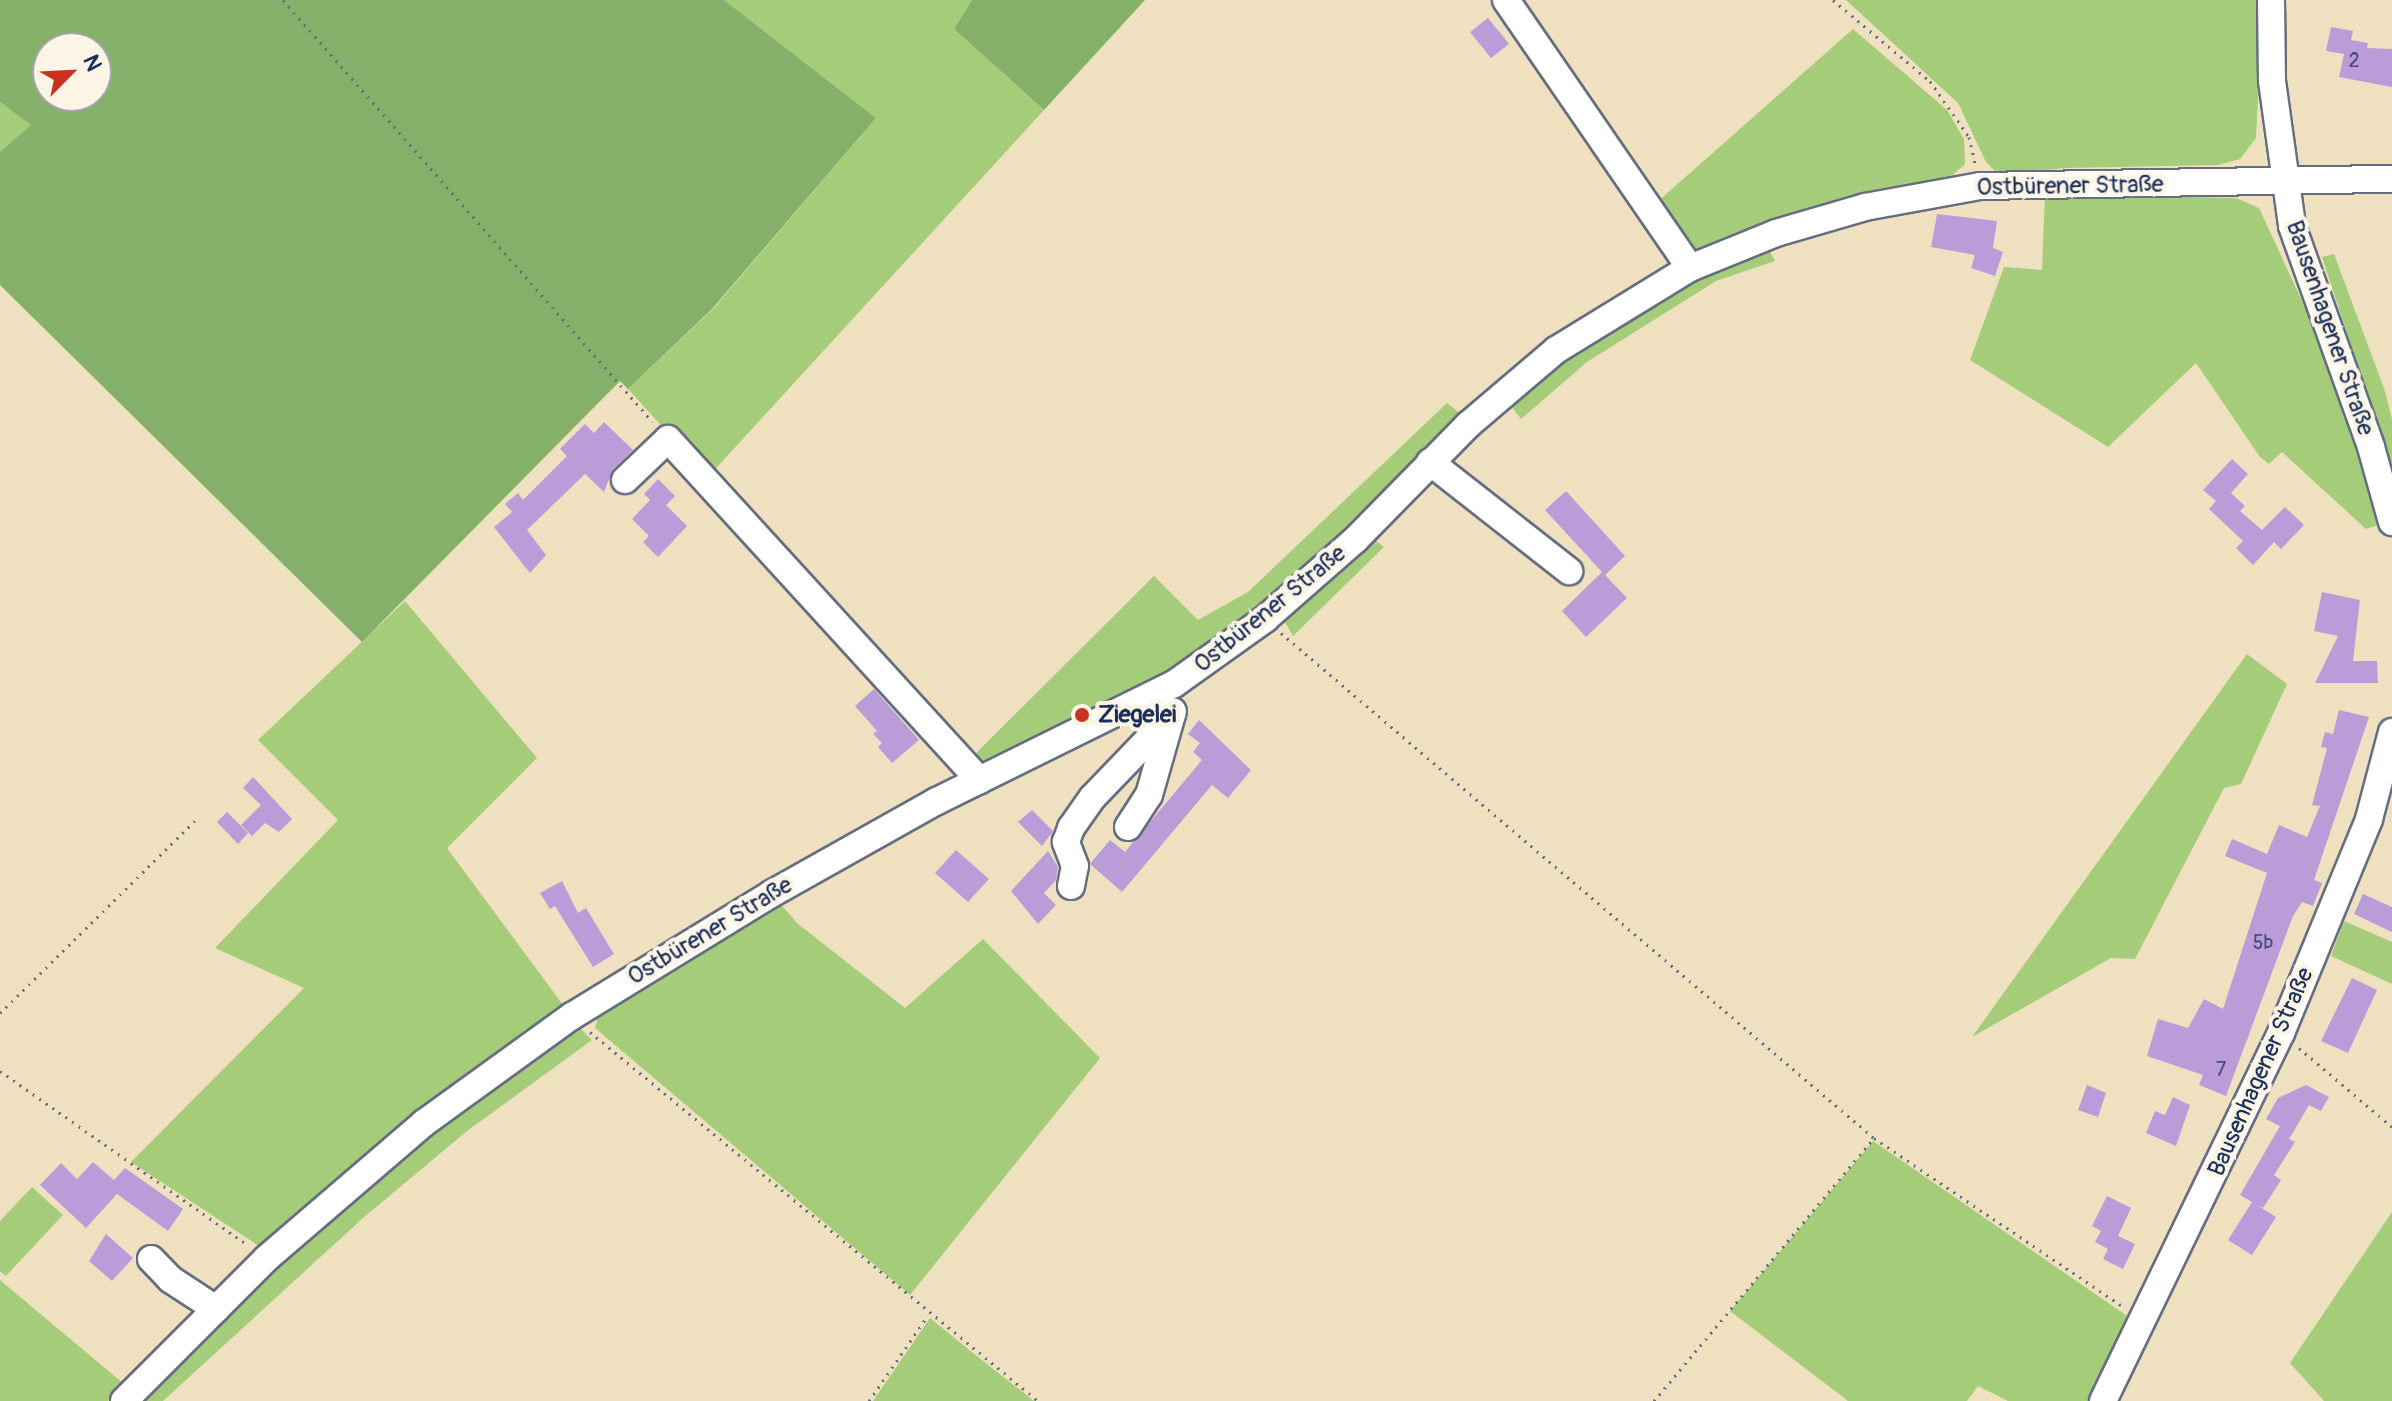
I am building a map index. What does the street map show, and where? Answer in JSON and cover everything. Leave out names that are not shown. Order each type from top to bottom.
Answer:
[{"type":"street","points":[[1506,0],[1690,268]]},
{"type":"street","name":"Bausenhagener Straße","points":[[2271,0],[2272,81],[2283,180],[2299,247],[2371,447],[2392,522]]},
{"type":"street","name":"Ostbürener Straße","points":[[124,1401],[267,1258],[424,1123],[572,1016],[771,894],[979,780],[1174,684],[1265,619],[1355,540],[1430,462],[1556,350],[1690,268],[1776,233],[1865,207],[1980,186],[2392,179]]},
{"type":"street","points":[[625,480],[668,439],[979,780]]},
{"type":"street","points":[[1430,462],[1569,571]]},
{"type":"street","points":[[1128,827],[1149,795],[1172,715],[1174,684]]},
{"type":"street","points":[[1071,886],[1075,866],[1066,842],[1071,828],[1092,798],[1172,715]]},
{"type":"street","name":"Bausenhagener Straße","points":[[2103,1401],[2281,1033],[2369,819],[2392,732]]},
{"type":"street","points":[[151,1259],[170,1279],[216,1309]]},
{"type":"path","points":[[283,0],[668,439]]},
{"type":"path","points":[[1833,0],[1930,81],[1951,107],[1969,137],[1980,186]]},
{"type":"path","points":[[1265,619],[1874,1138],[2143,1320]]},
{"type":"path","points":[[0,1013],[198,818]]},
{"type":"path","points":[[572,1016],[643,1080],[1038,1401]]},
{"type":"path","points":[[2281,1033],[2392,1127]]},
{"type":"path","points":[[0,1071],[267,1258]]},
{"type":"path","points":[[1654,1401],[1874,1138]]},
{"type":"path","points":[[869,1401],[929,1314]]},
{"type":"green space","points":[[0,0],[724,0],[876,118],[712,309],[628,389],[620,381],[362,642],[0,285],[0,152],[31,125],[0,102]]},
{"type":"green space","points":[[724,0],[972,0],[954,29],[1044,110],[708,477],[628,389],[713,309],[876,118]]},
{"type":"green space","points":[[972,0],[1145,0],[1044,110],[954,29]]},
{"type":"green space","points":[[1846,0],[2263,0],[2256,138],[2240,159],[2218,165],[2066,168],[1999,175],[1986,162],[1958,103]]},
{"type":"green space","points":[[1853,29],[1947,110],[1964,139],[1965,164],[1948,179],[1702,251],[1684,246],[1656,203]]},
{"type":"green space","points":[[0,102],[32,125],[0,152]]},
{"type":"green space","points":[[2045,194],[2236,198],[2259,208],[2326,353],[2384,523],[2366,529],[2282,452],[2269,464],[2260,457],[2196,363],[2108,447],[1970,360],[2004,267],[2042,270]]},
{"type":"green space","points":[[1768,248],[1775,261],[1716,281],[1587,362],[1521,419],[1510,405],[1574,354],[1690,281]]},
{"type":"green space","points":[[2334,254],[2385,391],[2392,419],[2392,471],[2322,257]]},
{"type":"green space","points":[[1447,403],[1463,416],[1259,612],[1169,673],[979,776],[967,762],[1154,576],[1198,620],[1248,592]]},
{"type":"green space","points":[[1373,539],[1384,547],[1293,636],[1285,622]]},
{"type":"green space","points":[[405,601],[537,758],[447,848],[566,1009],[262,1248],[131,1162],[304,988],[215,948],[338,820],[258,740]]},
{"type":"green space","points":[[2247,654],[2287,684],[2241,784],[2224,788],[2135,959],[2111,958],[1972,1037]]},
{"type":"green space","points":[[779,902],[797,923],[905,1008],[983,939],[1100,1058],[910,1295],[595,1028],[599,1013]]},
{"type":"green space","points":[[2344,921],[2392,942],[2392,984],[2331,956]]},
{"type":"green space","points":[[577,1025],[592,1040],[467,1131],[363,1218],[163,1401],[143,1401],[276,1268],[433,1135]]},
{"type":"green space","points":[[1873,1141],[2133,1320],[2095,1401],[2008,1401],[1978,1386],[1967,1401],[1848,1401],[1730,1311]]},
{"type":"green space","points":[[32,1187],[63,1215],[6,1276],[0,1271],[0,1221]]},
{"type":"green space","points":[[2392,1212],[2392,1401],[2324,1401],[2290,1363]]},
{"type":"green space","points":[[0,1280],[124,1384],[108,1401],[0,1401]]},
{"type":"green space","points":[[930,1318],[973,1353],[1034,1401],[873,1401]]},
{"type":"building","points":[[1488,18],[1509,44],[1491,58],[1470,32]]},
{"type":"building","points":[[2331,27],[2353,31],[2351,40],[2368,43],[2367,48],[2392,49],[2392,87],[2339,77],[2344,54],[2326,51]]},
{"type":"building","points":[[1937,214],[1997,221],[1993,248],[2003,252],[1995,276],[1971,268],[1975,255],[1931,247]]},
{"type":"building","points":[[604,422],[633,450],[613,469],[604,492],[585,474],[527,530],[546,555],[530,573],[494,527],[512,512],[505,504],[518,493],[523,500],[567,456],[560,449],[585,424],[594,433]]},
{"type":"building","points":[[2232,459],[2248,474],[2231,493],[2245,506],[2240,511],[2262,530],[2285,507],[2304,525],[2281,549],[2274,542],[2253,565],[2236,548],[2243,541],[2209,509],[2216,501],[2203,490]]},
{"type":"building","points":[[658,479],[675,496],[666,505],[687,526],[658,557],[643,542],[649,536],[632,519],[650,500],[644,494]]},
{"type":"building","points":[[1566,491],[1625,556],[1605,575],[1627,598],[1586,637],[1562,611],[1602,572],[1545,510]]},
{"type":"building","points":[[2322,592],[2360,600],[2353,661],[2377,661],[2378,683],[2315,683],[2338,636],[2314,631]]},
{"type":"building","points":[[874,689],[919,740],[892,763],[878,747],[882,743],[873,734],[877,731],[855,706]]},
{"type":"building","points":[[2339,710],[2369,717],[2314,880],[2322,883],[2313,906],[2302,902],[2293,916],[2226,1096],[2199,1085],[2203,1075],[2147,1056],[2158,1019],[2188,1028],[2204,999],[2223,1009],[2267,873],[2225,856],[2232,839],[2267,854],[2279,825],[2307,837],[2320,806],[2312,805],[2327,748],[2321,747],[2325,732],[2333,734]]},
{"type":"building","points":[[1199,720],[1251,770],[1228,798],[1212,785],[1122,892],[1090,864],[1110,840],[1125,852],[1202,760],[1193,752],[1200,743],[1188,734]]},
{"type":"building","points":[[253,777],[292,819],[279,832],[265,823],[252,836],[241,825],[261,805],[243,788]]},
{"type":"building","points":[[1032,810],[1053,831],[1042,846],[1018,822]]},
{"type":"building","points":[[227,812],[248,833],[238,844],[217,822]]},
{"type":"building","points":[[956,850],[989,879],[968,902],[935,873]]},
{"type":"building","points":[[1048,851],[1058,867],[1056,880],[1044,893],[1056,905],[1038,924],[1011,891]]},
{"type":"building","points":[[562,881],[578,913],[586,908],[614,954],[593,967],[555,906],[550,909],[540,893]]},
{"type":"building","points":[[2363,894],[2392,907],[2392,932],[2354,914]]},
{"type":"building","points":[[2352,978],[2377,990],[2348,1053],[2321,1041]]},
{"type":"building","points":[[2087,1085],[2106,1093],[2098,1117],[2078,1110]]},
{"type":"building","points":[[2306,1085],[2329,1097],[2321,1111],[2309,1105],[2289,1139],[2295,1142],[2274,1175],[2281,1180],[2263,1208],[2257,1205],[2276,1217],[2252,1255],[2228,1240],[2252,1202],[2240,1195],[2280,1126],[2266,1119],[2278,1098]]},
{"type":"building","points":[[2173,1097],[2190,1105],[2176,1146],[2146,1133],[2155,1111],[2165,1115]]},
{"type":"building","points":[[93,1162],[114,1180],[125,1168],[183,1209],[168,1231],[117,1194],[86,1228],[40,1185],[61,1163],[77,1179]]},
{"type":"building","points":[[2107,1196],[2131,1208],[2118,1236],[2135,1244],[2123,1269],[2103,1259],[2108,1249],[2095,1242],[2101,1231],[2092,1226]]},
{"type":"building","points":[[106,1234],[133,1258],[112,1281],[89,1261]]},
{"type":"place","name":"Ziegelei","points":[[1082,715]]}]
